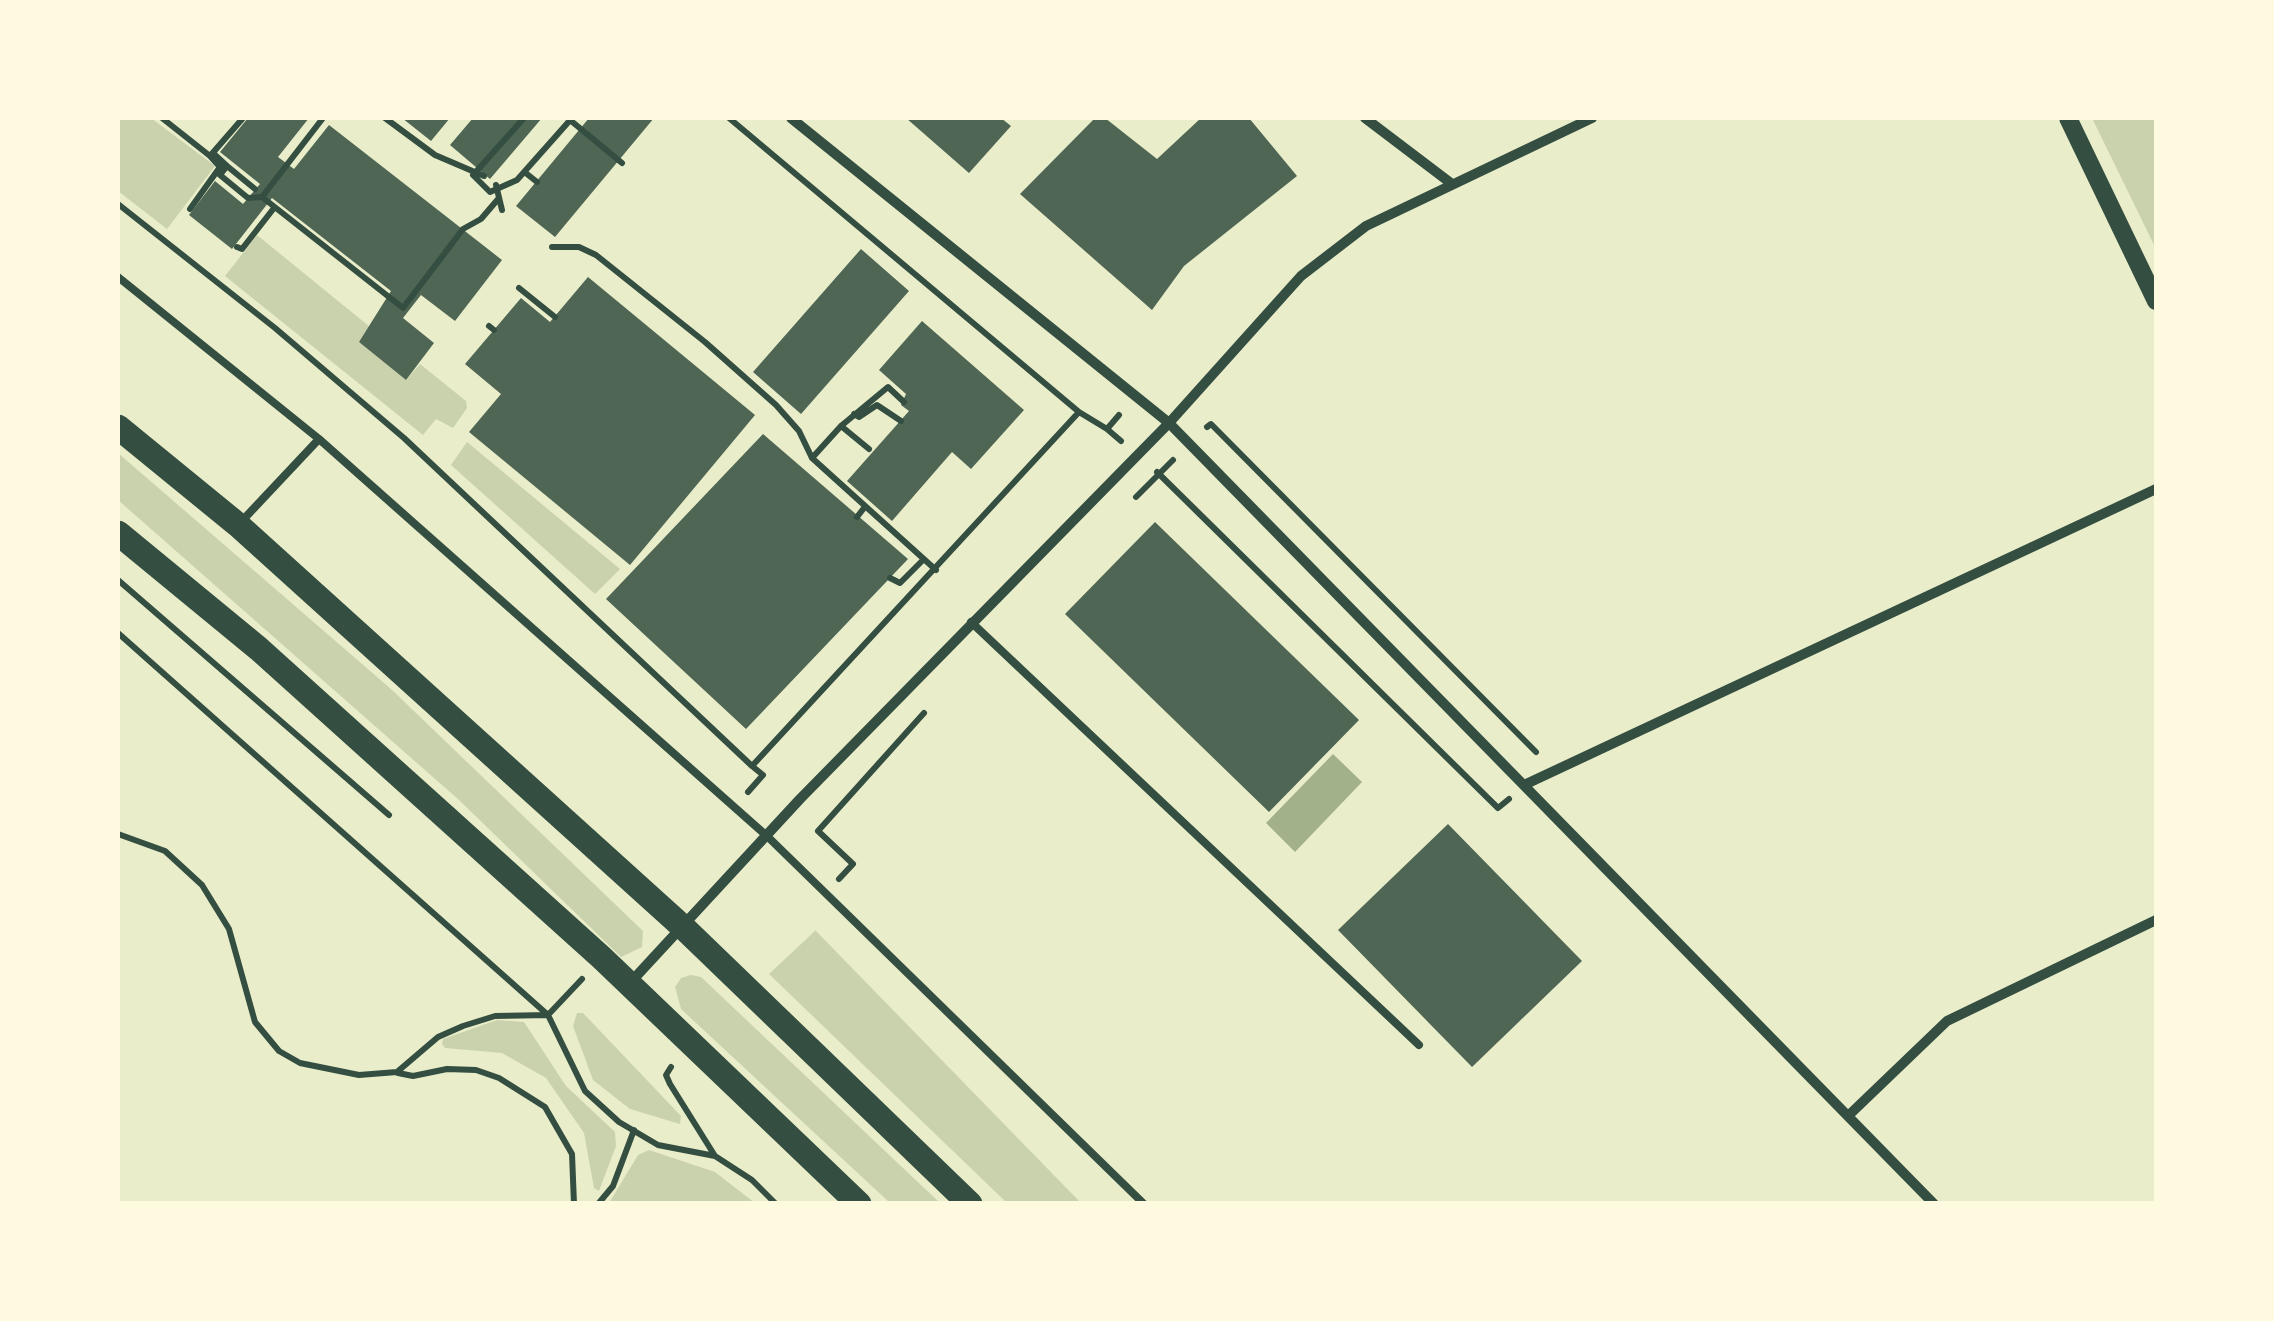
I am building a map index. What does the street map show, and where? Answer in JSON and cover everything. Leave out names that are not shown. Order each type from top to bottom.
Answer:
[{"type":"main road","points":[[118,427],[238,525],[685,928],[970,1204]]},
{"type":"main road","points":[[118,533],[259,650],[602,958],[859,1204]]},
{"type":"street","points":[[792,118],[1169,422],[1934,1204]]},
{"type":"street","points":[[1365,118],[1452,184]]},
{"type":"street","points":[[630,984],[971,622],[1169,422],[1302,276],[1366,226],[1592,118]]},
{"type":"street","points":[[2068,118],[2156,301]]},
{"type":"street","points":[[1524,785],[2156,489]]},
{"type":"street","points":[[1848,1116],[1946,1021],[2156,920]]},
{"type":"lane","points":[[118,277],[319,438],[768,837],[1144,1204]]},
{"type":"lane","points":[[238,525],[319,438]]},
{"type":"lane","points":[[971,622],[1420,1045]]},
{"type":"path","points":[[162,118],[256,190]]},
{"type":"path","points":[[212,155],[243,118]]},
{"type":"path","points":[[262,197],[323,118]]},
{"type":"path","points":[[385,118],[435,154],[473,175],[484,176]]},
{"type":"path","points":[[473,175],[524,118]]},
{"type":"path","points":[[729,118],[1079,412],[1107,429],[1160,474],[1498,808],[1524,785]]},
{"type":"path","points":[[227,166],[220,174],[248,198],[262,197],[406,310],[464,230],[481,220],[497,191],[527,174],[571,119],[603,152],[622,162]]},
{"type":"path","points":[[584,144],[590,136]]},
{"type":"path","points":[[190,209],[220,166],[212,155]]},
{"type":"path","points":[[527,174],[537,182]]},
{"type":"path","points":[[473,175],[479,184],[497,191]]},
{"type":"path","points":[[497,191],[502,210]]},
{"type":"path","points":[[118,204],[275,328],[404,438],[752,766],[1079,412]]},
{"type":"path","points":[[237,248],[242,249],[274,208]]},
{"type":"path","points":[[552,248],[579,247],[596,256],[776,405],[799,431],[812,458],[936,570]]},
{"type":"path","points":[[519,288],[555,317]]},
{"type":"path","points":[[812,458],[841,426],[888,387],[904,402]]},
{"type":"path","points":[[1107,429],[1136,395]]},
{"type":"path","points":[[776,405],[781,396]]},
{"type":"path","points":[[1186,402],[1554,771]]},
{"type":"path","points":[[854,414],[858,418],[876,404],[900,420]]},
{"type":"path","points":[[1131,502],[1211,424]]},
{"type":"path","points":[[841,426],[869,449]]},
{"type":"path","points":[[857,517],[864,508]]},
{"type":"path","points":[[890,578],[900,583],[924,559]]},
{"type":"path","points":[[118,580],[402,826]]},
{"type":"path","points":[[118,633],[548,1015],[585,1091],[658,1145],[715,1156],[752,1180],[776,1204]]},
{"type":"path","points":[[825,896],[853,864],[818,830],[937,699]]},
{"type":"path","points":[[118,834],[166,851],[210,896],[230,930],[255,1022],[279,1051],[300,1063],[338,1073],[397,1072],[413,1076],[447,1069],[476,1070],[498,1078],[545,1107],[572,1154],[574,1204]]},
{"type":"path","points":[[397,1072],[438,1036],[463,1026],[494,1016],[548,1015],[602,958]]},
{"type":"path","points":[[566,967],[593,991]]},
{"type":"path","points":[[690,1042],[666,1076],[715,1156]]},
{"type":"path","points":[[659,1056],[684,1081]]},
{"type":"path","points":[[598,1204],[612,1186],[634,1130]]},
{"type":"shaded area","points":[[118,118],[151,118],[215,166],[167,229],[118,191]]},
{"type":"shaded area","points":[[2092,118],[2156,118],[2156,249]]},
{"type":"shaded area","points":[[257,235],[370,327],[359,342],[406,380],[420,364],[466,401],[467,408],[453,428],[436,419],[423,435],[225,276]]},
{"type":"shaded area","points":[[467,442],[620,569],[595,594],[451,465]]},
{"type":"shaded area","points":[[118,453],[391,689],[643,931],[642,947],[621,957],[459,800],[118,500]]},
{"type":"shaded area","points":[[1333,754],[1362,782],[1295,852],[1266,823]]},
{"type":"shaded area","points":[[816,930],[1081,1203],[1007,1203],[769,974]]},
{"type":"shaded area","points":[[701,977],[940,1203],[890,1203],[681,1009],[675,987],[681,978]]},
{"type":"shaded area","points":[[577,1013],[583,1013],[681,1116],[680,1124],[630,1109],[593,1080],[573,1026]]},
{"type":"shaded area","points":[[497,1020],[524,1022],[566,1086],[615,1132],[616,1146],[599,1191],[594,1188],[584,1133],[546,1078],[502,1053],[445,1048],[442,1044],[443,1039]]},
{"type":"shaded area","points":[[649,1150],[715,1172],[755,1203],[609,1203],[638,1155]]},
{"type":"building","points":[[248,118],[309,118],[278,157],[294,169],[329,125],[502,260],[455,321],[421,295],[403,318],[434,343],[406,380],[359,342],[391,291],[272,198],[232,249],[189,215],[215,181],[243,204],[260,184],[220,152]]},
{"type":"building","points":[[402,118],[450,118],[431,141]]},
{"type":"building","points":[[473,118],[542,118],[490,179],[450,145]]},
{"type":"building","points":[[589,118],[654,118],[555,237],[516,206]]},
{"type":"building","points":[[906,118],[1001,118],[1011,126],[969,173]]},
{"type":"building","points":[[1095,118],[1105,118],[1157,159],[1201,118],[1249,118],[1297,176],[1184,266],[1152,310],[1020,194]]},
{"type":"building","points":[[861,249],[909,291],[801,414],[753,372]]},
{"type":"building","points":[[588,277],[755,415],[630,565],[469,432],[501,394],[465,364],[521,298],[550,322]]},
{"type":"building","points":[[922,321],[1024,410],[971,469],[952,452],[892,521],[847,481],[909,411],[901,405],[906,394],[879,370]]},
{"type":"building","points":[[763,434],[908,559],[746,729],[606,599]]},
{"type":"building","points":[[1155,522],[1359,720],[1269,812],[1065,614]]},
{"type":"building","points":[[1448,824],[1582,961],[1472,1067],[1338,930]]}]
